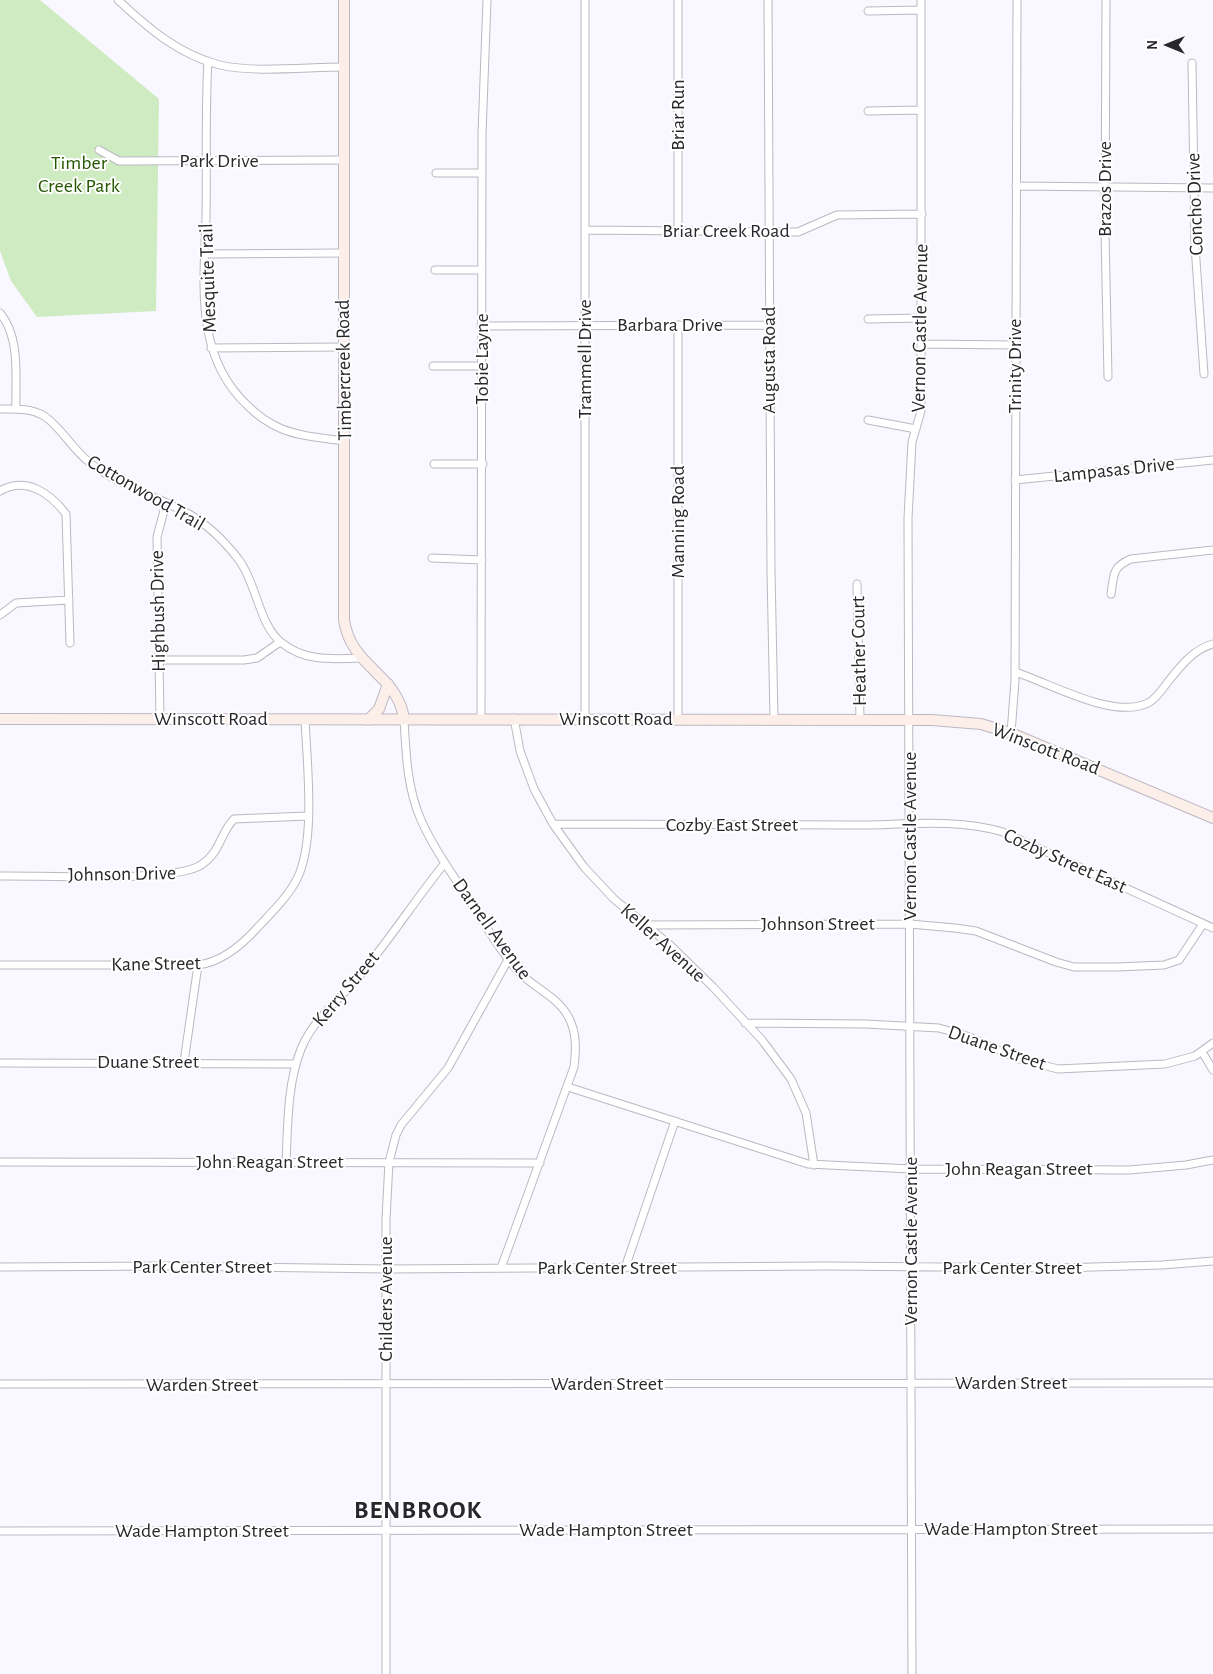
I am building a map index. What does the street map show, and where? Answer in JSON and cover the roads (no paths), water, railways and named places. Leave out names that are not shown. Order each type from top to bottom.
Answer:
[{"type":"main road","name":"Timbercreek Road","points":[[344,0],[342,160],[345,441],[344,620],[346,633],[352,647],[388,684],[402,705],[404,720]]},
{"type":"main road","points":[[368,720],[379,709],[388,684]]},
{"type":"main road","name":"Winscott Road","points":[[0,719],[860,718],[981,724],[1011,732],[1213,818]]},
{"type":"street","points":[[118,0],[158,36],[186,52],[220,65],[244,68],[343,67]]},
{"type":"street","name":"Tobie Layne","points":[[482,718],[482,173],[487,0]]},
{"type":"street","name":"Trammell Drive","points":[[585,718],[586,0]]},
{"type":"street","name":"Briar Run","points":[[678,0],[678,231]]},
{"type":"street","name":"Augusta Road","points":[[768,0],[769,325],[774,719]]},
{"type":"street","name":"Vernon Castle Avenue","points":[[912,1674],[909,470],[912,442],[921,411],[921,0]]},
{"type":"street","name":"Trinity Drive","points":[[1011,732],[1015,672],[1014,345],[1017,0]]},
{"type":"street","name":"Brazos Drive","points":[[1106,0],[1105,187],[1108,377]]},
{"type":"street","points":[[868,11],[920,10]]},
{"type":"street","name":"Mesquite Trail","points":[[208,61],[204,302],[211,348],[218,367],[234,393],[271,424],[294,433],[345,441]]},
{"type":"street","name":"Concho Drive","points":[[1192,63],[1193,188],[1204,374]]},
{"type":"street","points":[[868,111],[921,110]]},
{"type":"street","name":"Park Drive","points":[[99,150],[119,161],[342,160]]},
{"type":"street","points":[[436,173],[482,173]]},
{"type":"street","points":[[1016,186],[1213,188]]},
{"type":"street","name":"Briar Creek Road","points":[[586,230],[798,232],[837,215],[922,214]]},
{"type":"street","points":[[205,254],[343,253]]},
{"type":"street","points":[[435,270],[482,270]]},
{"type":"street","points":[[0,312],[10,329],[14,346],[16,409]]},
{"type":"street","points":[[868,319],[922,318]]},
{"type":"street","name":"Manning Road","points":[[678,325],[678,719]]},
{"type":"street","name":"Barbara Drive","points":[[481,326],[769,325]]},
{"type":"street","points":[[922,344],[1014,345]]},
{"type":"street","points":[[211,348],[344,347]]},
{"type":"street","points":[[433,366],[482,366]]},
{"type":"street","name":"Cottonwood Trail","points":[[0,409],[35,412],[46,417],[87,461],[136,491],[191,515],[239,561],[251,579],[268,626],[280,642],[295,652],[312,658],[362,658]]},
{"type":"street","points":[[868,420],[916,429]]},
{"type":"street","name":"Lampasas Drive","points":[[1015,480],[1213,460]]},
{"type":"street","points":[[434,464],[483,464]]},
{"type":"street","points":[[0,491],[16,486],[38,488],[66,514],[70,643]]},
{"type":"street","name":"Highbush Drive","points":[[160,719],[157,537],[166,503]]},
{"type":"street","points":[[1111,594],[1115,570],[1120,563],[1131,559],[1213,550]]},
{"type":"street","points":[[432,558],[482,560]]},
{"type":"street","name":"Heather Court","points":[[857,584],[860,718]]},
{"type":"street","points":[[0,615],[16,603],[69,600]]},
{"type":"street","points":[[158,660],[244,660],[258,658],[280,642]]},
{"type":"street","points":[[1015,672],[1096,702],[1120,707],[1136,706],[1153,699],[1192,655],[1213,644]]},
{"type":"street","name":"Keller Avenue","points":[[514,718],[526,770],[553,824],[584,868],[614,899],[688,963],[780,1063],[797,1090],[809,1123],[814,1165]]},
{"type":"street","name":"Kane Street","points":[[0,965],[198,965],[217,960],[237,947],[252,934],[292,889],[302,862],[307,816],[305,720]]},
{"type":"street","name":"Darnell Avenue","points":[[404,720],[409,784],[421,820],[445,863],[509,958],[534,986],[550,996],[562,1007],[569,1018],[576,1050],[574,1067],[568,1087],[502,1268]]},
{"type":"street","name":"Johnson Drive","points":[[0,876],[148,875],[188,872],[212,857],[234,819],[307,816]]},
{"type":"street","name":"Cozby East Street","points":[[553,824],[910,824]]},
{"type":"street","name":"Cozby Street East","points":[[910,824],[973,825],[1002,832],[1213,928]]},
{"type":"street","name":"Kerry Street","points":[[286,1162],[289,1098],[296,1064],[316,1020],[355,981],[445,863]]},
{"type":"street","name":"Johnson Street","points":[[646,926],[910,924],[976,931],[1056,962],[1074,966],[1117,967],[1164,965],[1179,960],[1203,924]]},
{"type":"street","name":"Childers Avenue","points":[[386,1674],[386,1385],[389,1162],[393,1144],[401,1125],[448,1068],[509,958]]},
{"type":"street","points":[[184,1062],[198,965]]},
{"type":"street","name":"Duane Street","points":[[745,1023],[911,1025],[939,1028],[967,1036],[1019,1059],[1058,1069],[1165,1064],[1188,1059],[1202,1052],[1213,1043]]},
{"type":"street","points":[[1202,1052],[1213,1070]]},
{"type":"street","name":"Duane Street","points":[[0,1063],[184,1062],[296,1064]]},
{"type":"street","name":"John Reagan Street","points":[[568,1087],[787,1159],[814,1165],[911,1169],[1129,1170],[1186,1165],[1213,1160]]},
{"type":"street","points":[[625,1268],[675,1121]]},
{"type":"street","name":"John Reagan Street","points":[[0,1162],[540,1163]]},
{"type":"street","name":"Park Center Street","points":[[0,1267],[167,1266],[387,1269],[828,1266],[1107,1268],[1213,1261]]},
{"type":"street","name":"Warden Street","points":[[0,1384],[1213,1383]]},
{"type":"street","name":"Wade Hampton Street","points":[[0,1531],[1213,1530]]},
{"type":"district","name":"BENBROOK","points":[[418,1510]]},
{"type":"park label","name":"Timber Creek Park","points":[[79,174]]}]
